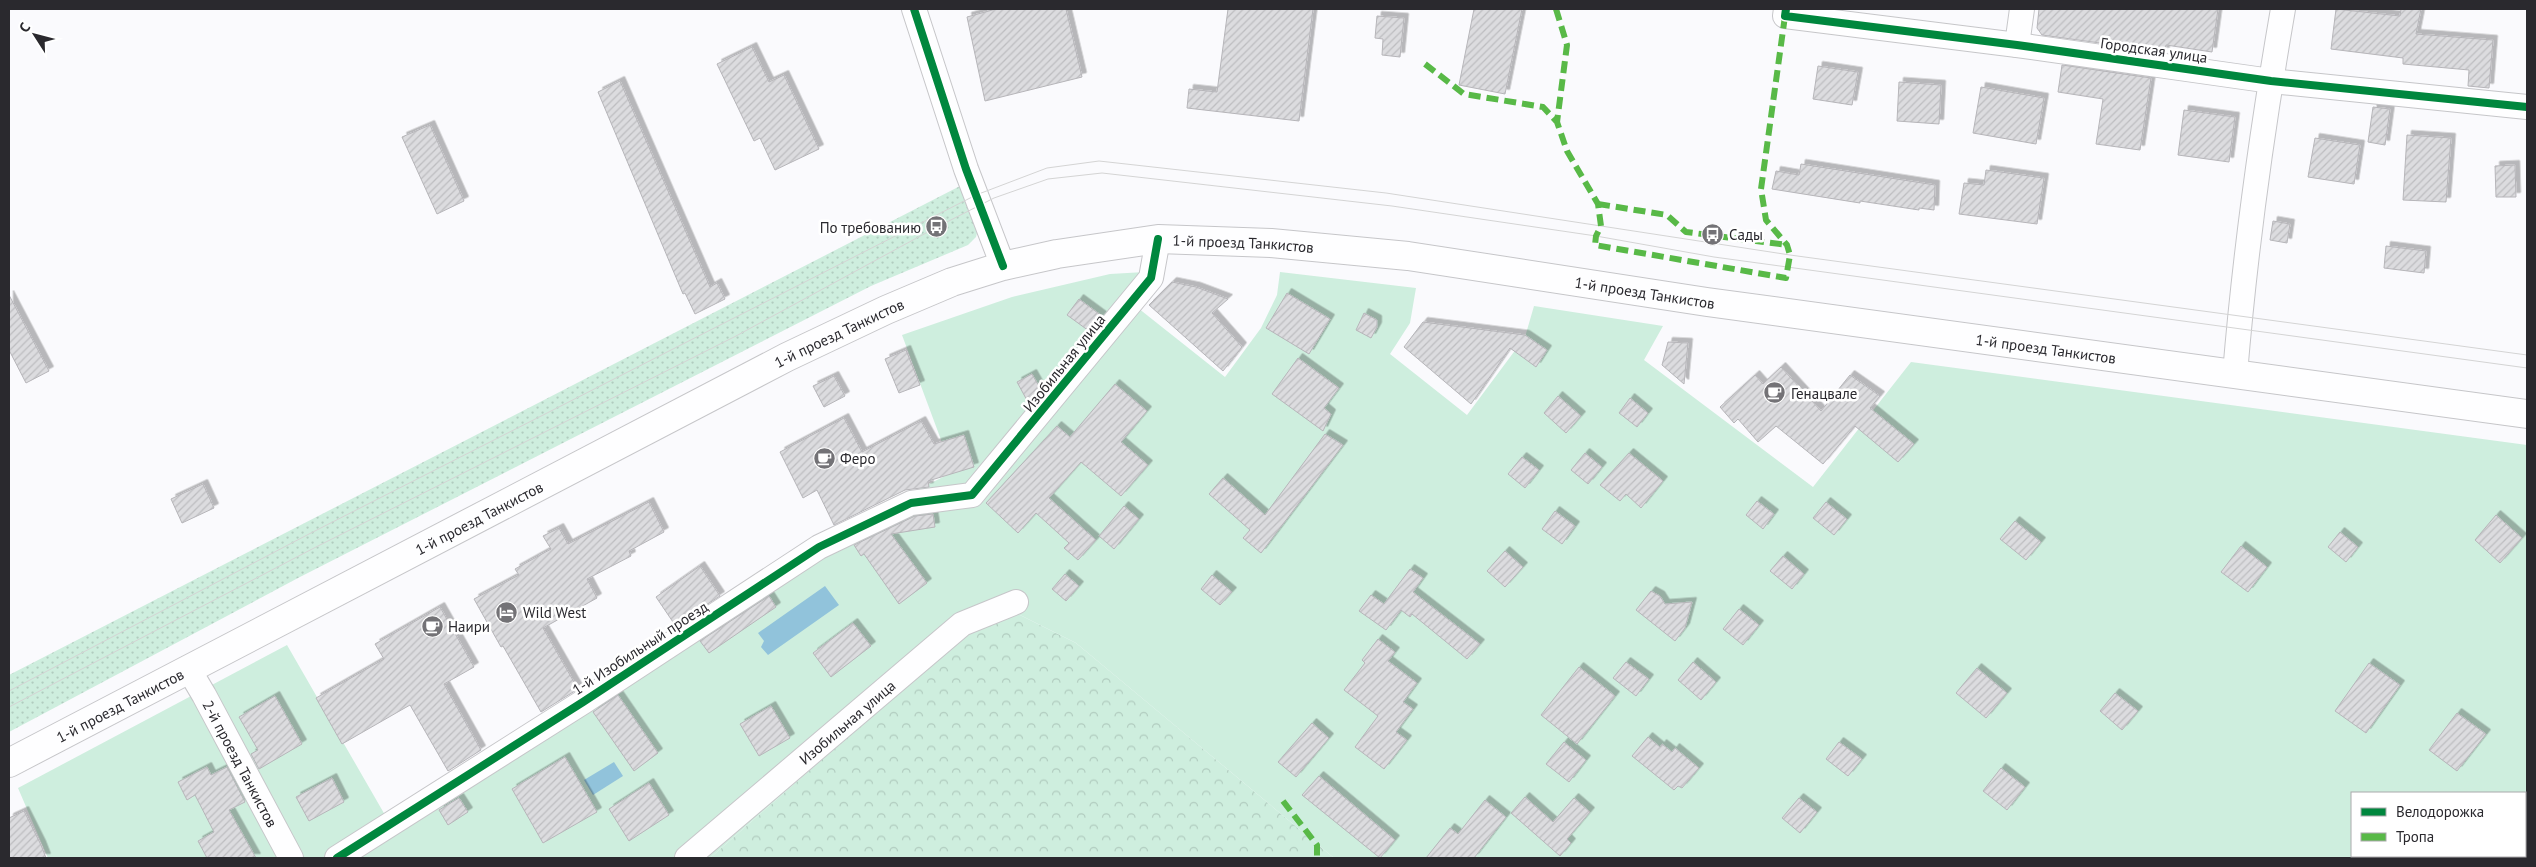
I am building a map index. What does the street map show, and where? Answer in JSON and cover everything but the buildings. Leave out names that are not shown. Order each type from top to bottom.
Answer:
[{"type":"main road","name":"1-й проезд Танкистов","points":[[9,763],[787,357],[895,306],[952,282],[1003,266],[1057,254],[1158,239],[1271,243],[1408,256],[1707,302],[2527,414]]},
{"type":"street","points":[[914,9],[966,170],[1003,266]]},
{"type":"street","name":"Городская улица","points":[[1786,9],[1786,16],[2017,45],[2271,81],[2527,106]]},
{"type":"street","points":[[2017,45],[2022,9]]},
{"type":"street","points":[[2235,374],[2240,315],[2271,81],[2283,9]]},
{"type":"street","name":"Изобильная улица","points":[[972,495],[1151,278],[1158,239]]},
{"type":"street","name":"1-й Изобильный проезд","points":[[337,858],[583,702],[819,547],[912,503],[972,495]]},
{"type":"street","name":"Изобильная улица","points":[[687,858],[962,624],[1016,602]]},
{"type":"street","name":"2-й проезд Танкистов","points":[[188,668],[292,858]]},
{"type":"green space","points":[[962,185],[978,229],[976,237],[968,245],[871,286],[298,578],[9,732],[9,675]]},
{"type":"green space","points":[[1162,271],[1138,308],[1225,377],[1261,328],[1277,295],[1280,272],[1416,288],[1410,323],[1390,354],[1467,415],[1525,337],[1534,306],[1663,326],[1644,360],[1813,487],[1911,362],[2527,445],[2527,858],[1334,858],[1076,643],[1018,614],[969,630],[710,858],[48,858],[18,788],[287,645],[385,815],[813,542],[953,472],[902,335],[1012,297],[1110,274]]},
{"type":"green space","points":[[1018,614],[1076,643],[1334,858],[710,858],[969,630]]},
{"type":"water","points":[[825,586],[839,605],[768,655],[761,647],[764,641],[758,633]]},
{"type":"water","points":[[614,762],[623,776],[593,795],[584,780]]},
{"type":"tram line","points":[[9,691],[309,534],[976,195],[1047,168],[1099,161],[1386,193],[1790,255],[2527,355]]},
{"type":"tram line","points":[[9,707],[316,547],[736,336],[994,198],[1048,179],[1102,173],[1392,206],[1596,236],[1714,257],[2527,368]]},
{"type":"marked path","points":[[1556,9],[1567,45],[1557,122]]},
{"type":"marked path","points":[[1425,64],[1464,94],[1543,107],[1557,122],[1567,151],[1598,204],[1601,226],[1596,236],[1595,245],[1786,278],[1790,255],[1787,245],[1766,220],[1761,189],[1785,16]]},
{"type":"marked path","points":[[1598,204],[1667,215],[1686,232],[1787,245]]},
{"type":"marked path","points":[[1283,801],[1317,845],[1317,858]]},
{"type":"cycle path","points":[[914,9],[966,169],[1003,266]]},
{"type":"cycle path","points":[[1786,9],[1785,16],[2017,45],[2271,81],[2527,107]]},
{"type":"cycle path","points":[[337,858],[583,702],[819,547],[911,503],[972,495],[1151,278],[1158,239]]},
{"type":"place","name":"По требованию","points":[[937,227]]},
{"type":"place","name":"Сады","points":[[1713,234]]},
{"type":"place","name":"Генацвале","points":[[1775,393]]},
{"type":"place","name":"Феро","points":[[824,458]]},
{"type":"place","name":"Wild West","points":[[507,612]]},
{"type":"place","name":"Наири","points":[[432,626]]}]
